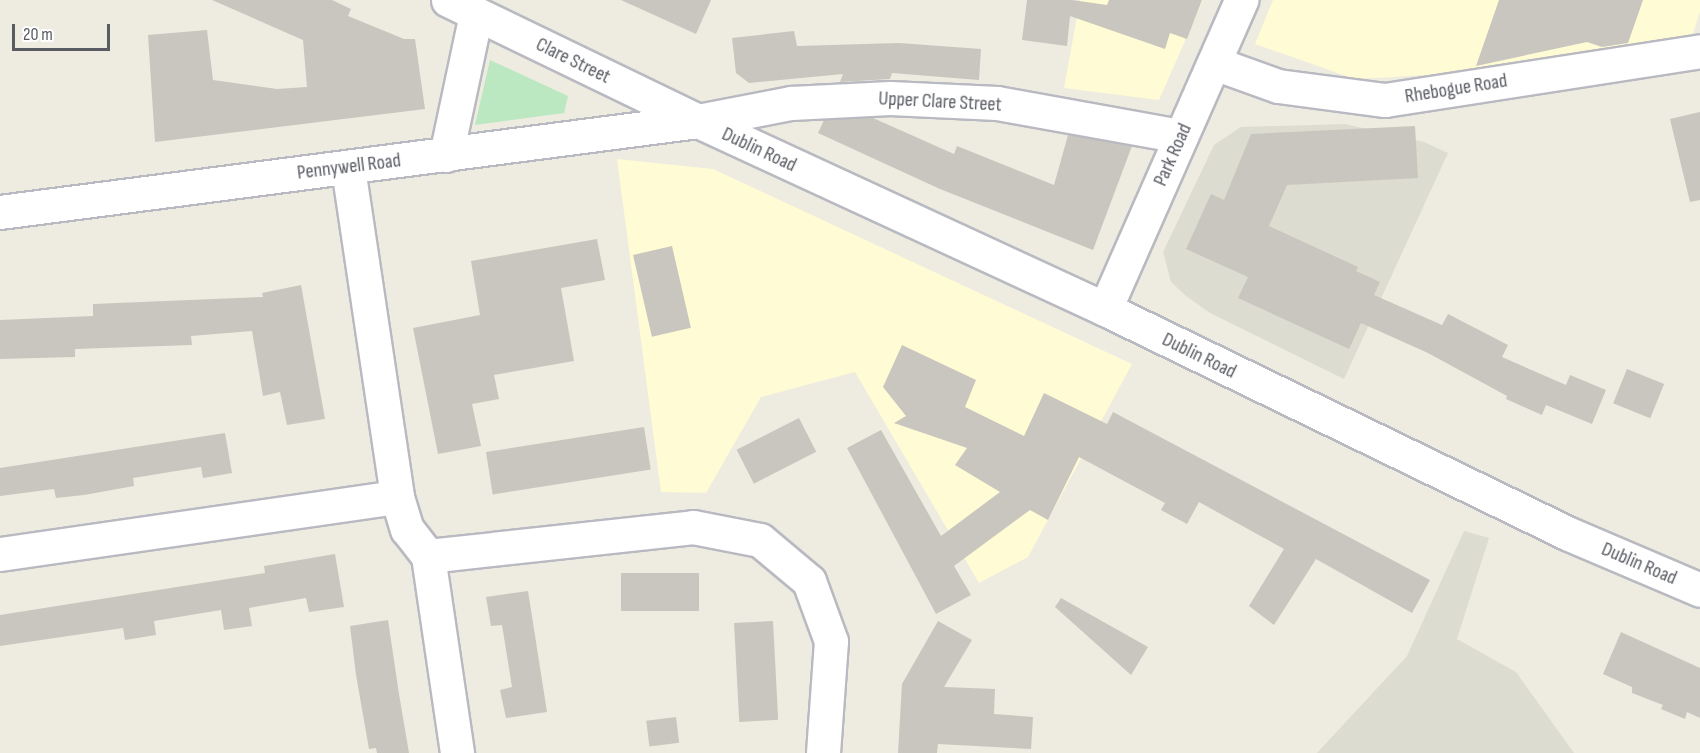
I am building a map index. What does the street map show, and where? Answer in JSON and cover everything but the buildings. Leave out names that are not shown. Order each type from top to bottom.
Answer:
[{"type":"street","name":"Park Road","points":[[1105,309],[1241,0]]},
{"type":"street","name":"Clare Street","points":[[462,7],[698,122]]},
{"type":"street","points":[[446,155],[462,7]]},
{"type":"street","name":"Rhebogue Road","points":[[1214,63],[1278,86],[1385,100],[1700,51]]},
{"type":"street","name":"Upper Clare Street","points":[[698,122],[791,104],[890,98],[997,103],[1180,136]]},
{"type":"street","name":"Pennywell Road","points":[[0,212],[698,122]]},
{"type":"street","name":"Dublin Road","points":[[698,122],[1105,309],[1569,534],[1700,590]]},
{"type":"street","points":[[348,168],[397,497],[407,529],[428,556],[457,753]]},
{"type":"street","points":[[0,554],[397,497]]},
{"type":"street","points":[[428,556],[693,526],[760,540],[809,581],[831,641],[823,753]]},
{"type":"shaded area","points":[[1080,0],[1203,0],[1159,100],[1064,88]]},
{"type":"shaded area","points":[[1273,0],[1700,0],[1700,12],[1691,39],[1447,74],[1355,79],[1255,44]]},
{"type":"shaded area","points":[[1345,124],[1424,142],[1448,153],[1344,379],[1210,313],[1171,282],[1163,252],[1214,145],[1241,127]]},
{"type":"shaded area","points":[[617,159],[713,169],[1132,364],[1028,557],[979,583],[855,372],[761,397],[706,493],[661,492]]},
{"type":"shaded area","points":[[1464,531],[1489,538],[1457,639],[1516,672],[1574,753],[1317,753],[1407,656]]},
{"type":"green space","points":[[490,60],[568,96],[564,113],[475,125]]}]
